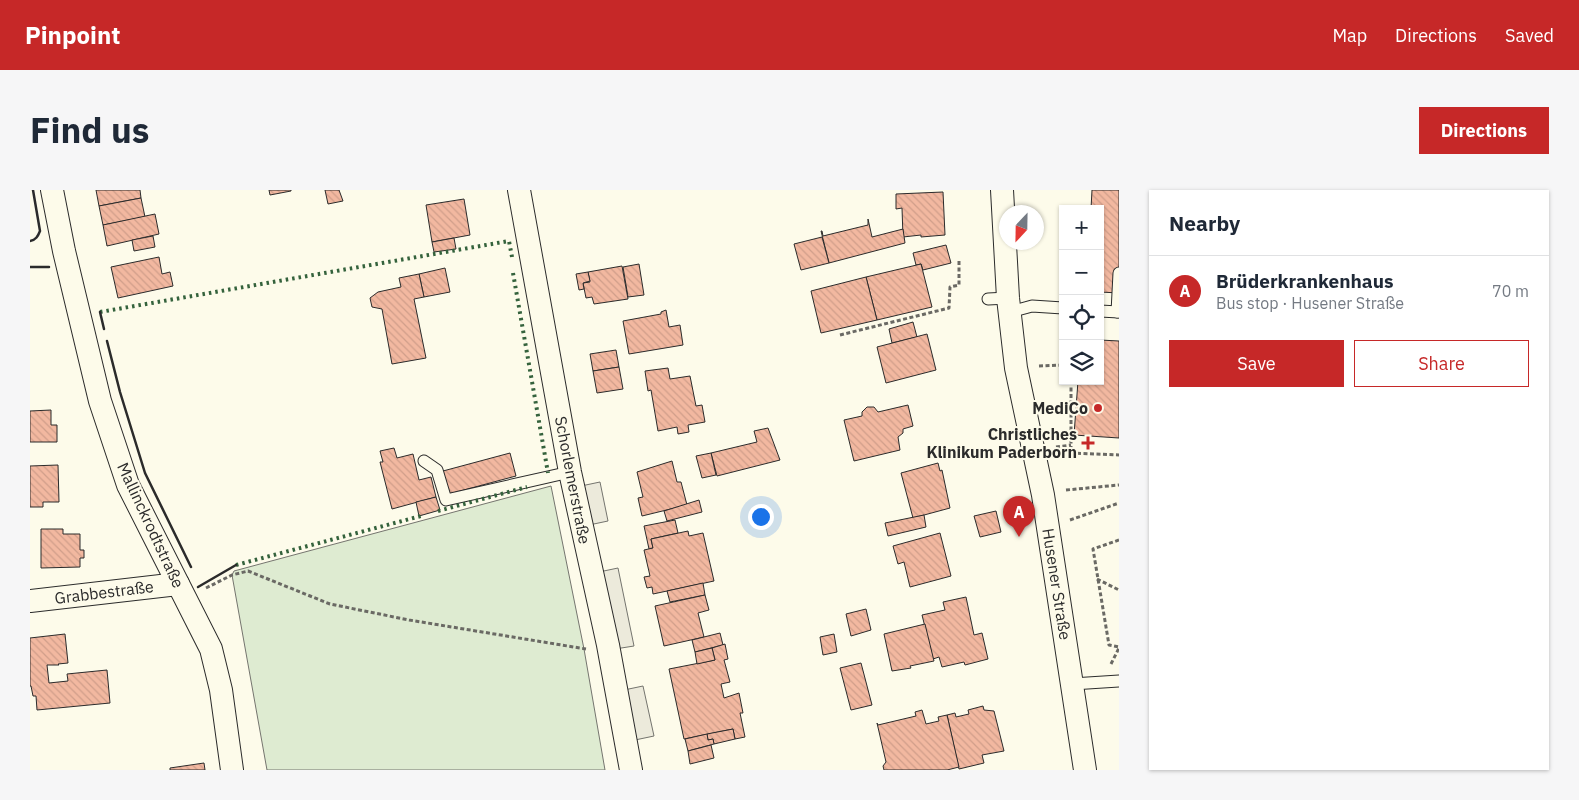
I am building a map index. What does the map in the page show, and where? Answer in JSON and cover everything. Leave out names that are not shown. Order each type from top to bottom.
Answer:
[{"type":"street","name":"Mallinckrodtstraße","points":[[52,190],[64,250],[100,401],[128,485],[211,649],[221,690],[232,770]]},
{"type":"street","name":"Schorlemerstraße","points":[[519,190],[570,472],[608,645],[631,770]]},
{"type":"street","name":"Husener Straße","points":[[1002,190],[1002,303],[1044,495],[1085,770]]},
{"type":"street","name":"Grabbestraße","points":[[30,601],[181,590]]},
{"type":"lane","points":[[1104,311],[1118,312],[1119,273]]},
{"type":"lane","points":[[1002,303],[1059,308]]},
{"type":"lane","points":[[424,461],[437,470],[446,500],[570,472]]},
{"type":"lane","points":[[1072,684],[1119,680]]},
{"type":"path","points":[[840,335],[949,308],[950,287],[960,285],[959,261]]},
{"type":"path","points":[[1071,385],[1071,453],[1119,455]]},
{"type":"path","points":[[1060,446],[1071,445]]},
{"type":"path","points":[[1044,495],[1059,491],[1119,485]]},
{"type":"path","points":[[1065,522],[1119,503]]},
{"type":"path","points":[[1115,656],[1119,648],[1109,645],[1093,549],[1119,540]]},
{"type":"path","points":[[181,590],[197,592],[232,575],[248,571],[330,604],[584,649]]},
{"type":"path","points":[[1097,579],[1119,590]]},
{"type":"green space","points":[[551,486],[584,649],[605,770],[267,770],[232,575],[234,571]]},
{"type":"shaded area","points":[[600,482],[608,521],[589,525],[581,486]]},
{"type":"shaded area","points":[[618,568],[634,646],[615,649],[599,572]]},
{"type":"shaded area","points":[[643,686],[654,736],[635,740],[624,690]]},
{"type":"building","points":[[96,190],[140,190],[141,198],[99,206]]},
{"type":"building","points":[[269,190],[291,190],[291,191],[270,195]]},
{"type":"building","points":[[325,190],[339,190],[343,201],[328,204]]},
{"type":"building","points":[[1092,190],[1119,190],[1119,293],[1104,292],[1104,205],[1091,205]]},
{"type":"building","points":[[943,192],[945,235],[903,237],[902,208],[896,209],[896,194]]},
{"type":"building","points":[[141,198],[145,217],[103,225],[99,206]]},
{"type":"building","points":[[464,199],[470,235],[432,242],[426,205]]},
{"type":"building","points":[[155,214],[159,234],[107,246],[103,225]]},
{"type":"building","points":[[868,219],[872,237],[903,229],[905,243],[829,263],[821,231],[823,236],[868,225]]},
{"type":"building","points":[[153,236],[155,247],[134,251],[132,240]]},
{"type":"building","points":[[822,237],[829,263],[801,270],[794,244]]},
{"type":"building","points":[[454,238],[456,249],[434,252],[432,242]]},
{"type":"building","points":[[946,245],[951,263],[923,270],[921,264],[916,265],[913,253]]},
{"type":"building","points":[[159,257],[162,274],[170,272],[173,286],[118,298],[111,267]]},
{"type":"building","points":[[639,264],[644,295],[628,297],[623,267]]},
{"type":"building","points":[[921,264],[932,307],[877,320],[866,277]]},
{"type":"building","points":[[622,266],[628,299],[594,304],[592,297],[586,298],[583,283],[590,282],[588,272]]},
{"type":"building","points":[[445,268],[450,292],[424,297],[419,274]]},
{"type":"building","points":[[588,272],[590,281],[583,283],[584,289],[579,290],[576,274]]},
{"type":"building","points":[[419,274],[424,297],[414,299],[426,358],[392,364],[382,309],[372,307],[370,298],[378,292],[401,287],[399,278]]},
{"type":"building","points":[[866,277],[877,320],[821,333],[811,291]]},
{"type":"building","points":[[666,310],[669,327],[680,325],[683,345],[629,354],[623,321],[661,314],[661,312]]},
{"type":"building","points":[[913,322],[917,337],[892,343],[889,329]]},
{"type":"building","points":[[927,334],[936,370],[886,383],[877,347]]},
{"type":"building","name":"MediCo","points":[[1104,340],[1119,341],[1119,438],[1074,435],[1078,385],[1104,385]]},
{"type":"building","points":[[616,350],[619,367],[593,371],[590,354]]},
{"type":"building","points":[[619,367],[623,389],[597,393],[593,371]]},
{"type":"building","points":[[668,368],[670,379],[690,376],[696,406],[702,405],[705,422],[688,425],[689,432],[678,434],[677,427],[658,431],[651,390],[648,391],[645,371]]},
{"type":"building","points":[[908,405],[913,426],[903,429],[903,433],[898,437],[900,450],[854,461],[844,420],[862,416],[862,412],[867,407],[874,407],[878,412]]},
{"type":"building","points":[[51,410],[51,425],[57,425],[57,442],[30,442],[30,411]]},
{"type":"building","points":[[768,428],[780,460],[717,476],[711,453],[757,442],[754,431]]},
{"type":"building","points":[[394,448],[397,458],[413,454],[419,480],[431,477],[436,497],[392,509],[380,462],[383,462],[380,451]]},
{"type":"building","points":[[510,453],[516,476],[449,494],[443,471]]},
{"type":"building","points":[[711,453],[716,475],[702,478],[696,456]]},
{"type":"building","points":[[672,461],[677,482],[681,482],[687,505],[642,516],[638,498],[643,497],[637,472]]},
{"type":"building","points":[[938,463],[940,471],[942,470],[950,508],[913,518],[901,473]]},
{"type":"building","points":[[58,465],[59,502],[43,502],[43,507],[30,507],[30,466]]},
{"type":"building","points":[[436,497],[440,510],[419,516],[416,502]]},
{"type":"building","points":[[699,500],[702,512],[667,521],[664,511]]},
{"type":"building","points":[[996,511],[1001,532],[980,537],[974,516]]},
{"type":"building","points":[[924,515],[926,527],[888,536],[885,523]]},
{"type":"building","points":[[675,520],[678,533],[651,539],[653,548],[649,549],[644,526]]},
{"type":"building","points":[[41,529],[63,529],[63,534],[80,534],[80,550],[84,550],[84,558],[80,558],[80,567],[41,568]]},
{"type":"building","points":[[688,531],[689,536],[703,533],[714,581],[653,594],[652,587],[647,588],[644,577],[650,576],[644,550],[653,548],[651,539]]},
{"type":"building","points":[[940,533],[951,576],[910,587],[904,562],[898,564],[893,546]]},
{"type":"building","points":[[703,583],[705,595],[670,602],[667,591]]},
{"type":"building","points":[[705,595],[709,610],[698,613],[704,637],[664,646],[655,606]]},
{"type":"building","points":[[966,597],[974,635],[982,633],[988,659],[965,665],[964,662],[942,667],[939,657],[933,659],[922,615],[945,610],[943,602]]},
{"type":"building","points":[[866,609],[871,630],[851,636],[846,614]]},
{"type":"building","points":[[925,624],[934,661],[892,671],[884,634]]},
{"type":"building","points":[[720,633],[723,645],[695,652],[692,640]]},
{"type":"building","points":[[65,634],[68,663],[47,665],[49,683],[68,681],[67,674],[107,670],[110,703],[37,710],[36,696],[33,696],[30,686],[30,638]]},
{"type":"building","points":[[834,634],[837,652],[823,655],[820,637]]},
{"type":"building","points":[[725,644],[728,659],[724,660],[730,682],[721,684],[724,698],[739,693],[743,713],[740,713],[745,737],[735,739],[733,729],[684,739],[669,669],[715,660],[712,648]]},
{"type":"building","points":[[712,648],[715,660],[697,664],[695,652]]},
{"type":"building","points":[[861,663],[872,705],[851,710],[840,668]]},
{"type":"building","points":[[983,706],[984,710],[994,711],[1004,751],[982,755],[984,763],[959,769],[947,715],[955,713],[956,717],[969,714],[968,710]]},
{"type":"building","points":[[922,710],[926,724],[939,721],[938,717],[947,715],[959,767],[947,770],[884,770],[883,766],[886,762],[877,723],[878,725],[916,716],[915,712]]},
{"type":"building","points":[[733,729],[735,739],[714,744],[713,739],[708,740],[707,734]]},
{"type":"building","points":[[707,734],[708,740],[713,739],[714,744],[688,751],[685,739]]},
{"type":"building","points":[[711,745],[714,758],[690,764],[688,751]]},
{"type":"building","points":[[204,763],[205,770],[170,770],[170,768]]},
{"type":"hedge","points":[[100,312],[509,241],[512,257]]},
{"type":"hedge","points":[[513,273],[548,473]]},
{"type":"hedge","points":[[438,511],[527,487]]},
{"type":"hedge","points":[[236,565],[421,516]]},
{"type":"wall","points":[[30,241],[34,240],[40,231],[33,190]]},
{"type":"wall","points":[[30,267],[49,267]]},
{"type":"wall","points":[[100,312],[104,329]]},
{"type":"wall","points":[[107,341],[120,392],[145,473],[191,567]]},
{"type":"wall","points":[[198,587],[236,565]]},
{"type":"place","name":"MediCo","points":[[1098,408]]},
{"type":"place","name":"Christliches Klinikum Paderborn","points":[[1088,443]]},
{"type":"place","name":"Brüderkrankenhaus","points":[[1019,537]]}]
